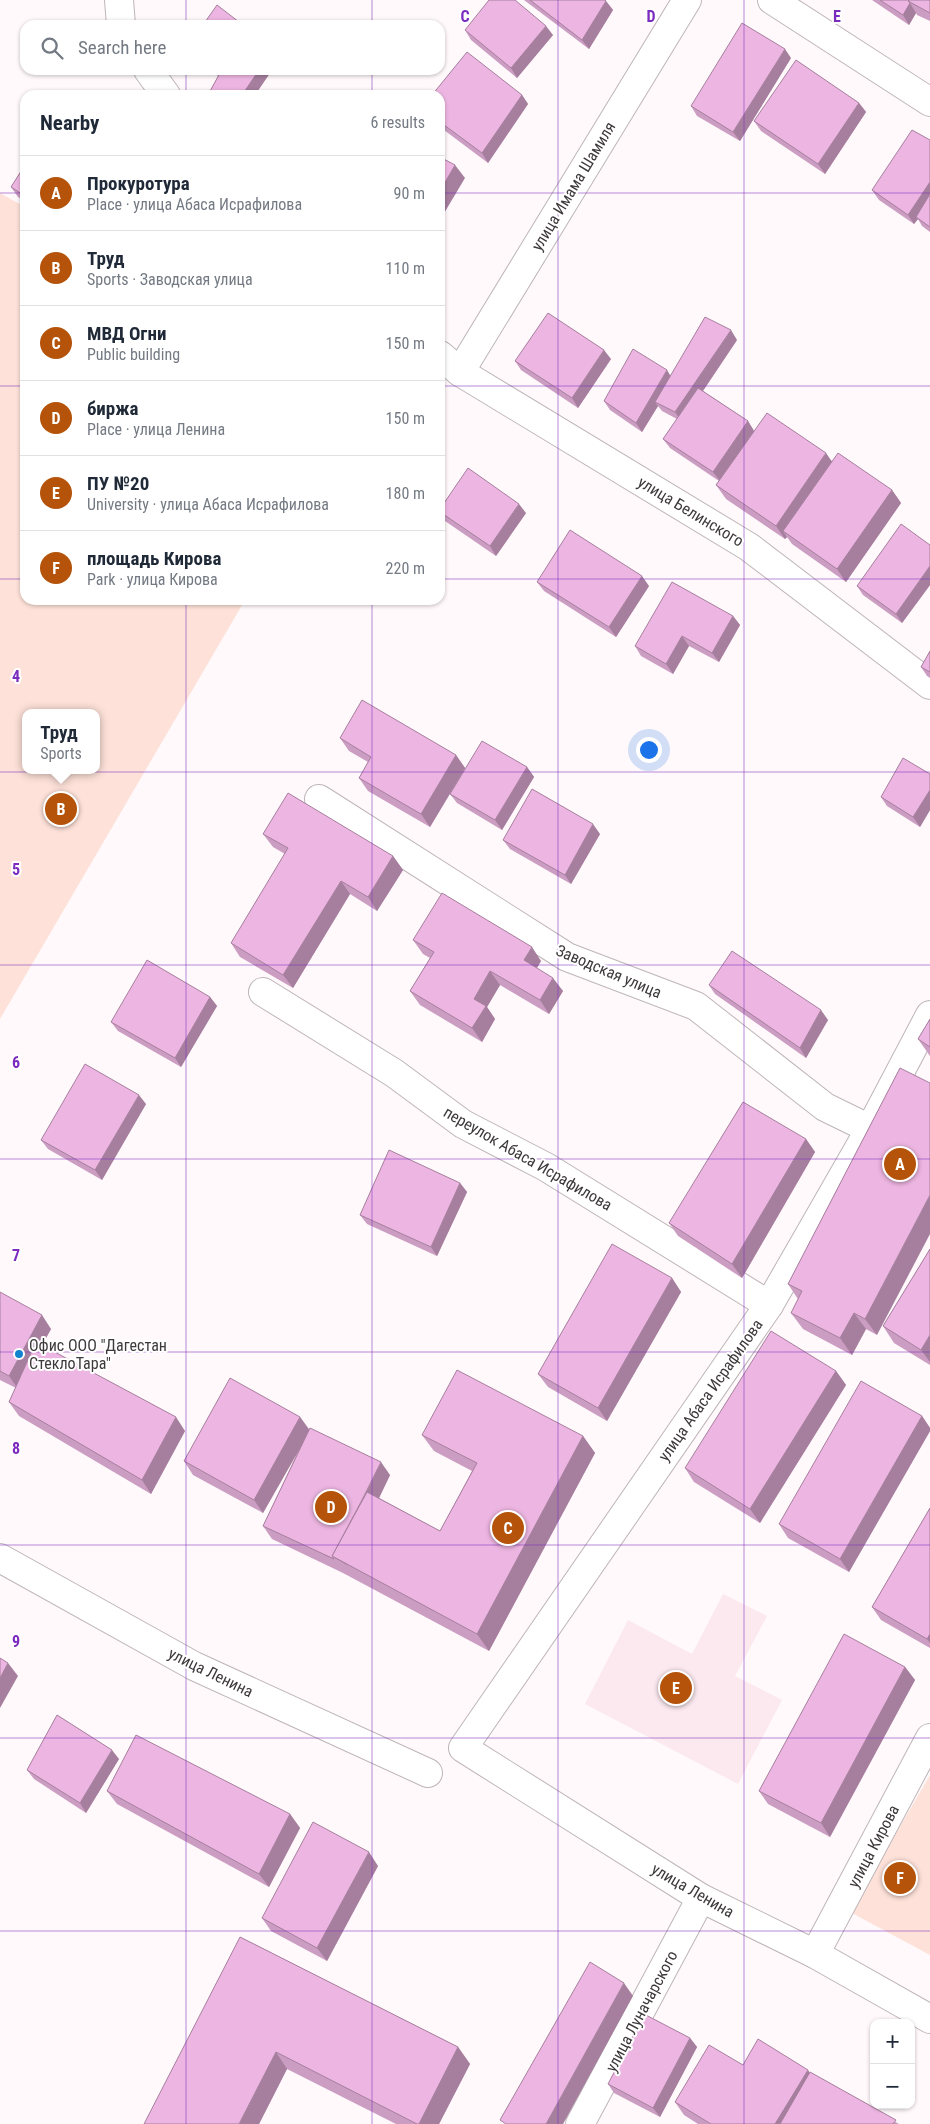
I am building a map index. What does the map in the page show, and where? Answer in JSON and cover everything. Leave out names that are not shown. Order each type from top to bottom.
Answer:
[{"type":"street","points":[[119,0],[121,20]]},
{"type":"street","name":"улица Имама Шамиля","points":[[450,363],[687,0]]},
{"type":"street","points":[[772,0],[930,102]]},
{"type":"street","points":[[152,75],[162,90]]},
{"type":"street","name":"улица Белинского","points":[[450,363],[749,547],[930,685]]},
{"type":"street","name":"Заводская улица","points":[[319,799],[567,956],[696,1006],[825,1107],[870,1129]]},
{"type":"street","name":"переулок Абаса Исрафилова","points":[[263,992],[394,1073],[463,1124],[546,1167],[667,1240],[769,1305]]},
{"type":"street","name":"улица Абаса Исрафилова","points":[[463,1748],[769,1305],[870,1129],[930,1015]]},
{"type":"street","name":"улица Ленина","points":[[0,1558],[194,1666],[428,1773]]},
{"type":"street","name":"улица Кирова","points":[[815,1954],[930,1738]]},
{"type":"street","name":"улица Ленина","points":[[463,1748],[701,1898],[815,1954],[930,2019]]},
{"type":"street","name":"улица Луначарского","points":[[580,2124],[701,1898]]},
{"type":"shaded area","points":[[0,193],[20,204],[20,605],[242,605],[0,1019]]},
{"type":"shaded area","points":[[723,1594],[767,1616],[735,1676],[782,1700],[738,1784],[585,1704],[628,1620],[692,1654]]},
{"type":"shaded area","points":[[930,1775],[930,1955],[850,1912]]},
{"type":"building","points":[[489,0],[515,0],[546,26],[511,68],[465,30]]},
{"type":"building","points":[[530,0],[605,0],[606,1],[582,40]]},
{"type":"building","points":[[880,0],[909,0],[910,3],[903,15]]},
{"type":"building","points":[[930,0],[930,13],[908,1]]},
{"type":"building","points":[[217,5],[236,20],[206,20]]},
{"type":"building","points":[[742,23],[785,49],[733,132],[691,106]]},
{"type":"building","points":[[467,52],[522,95],[482,153],[445,126],[445,90],[436,90]]},
{"type":"building","points":[[796,60],[859,103],[818,164],[754,121]]},
{"type":"building","points":[[219,75],[256,75],[245,90],[211,90]]},
{"type":"building","points":[[912,130],[930,140],[930,182],[908,215],[872,190]]},
{"type":"building","points":[[445,160],[455,165],[445,182]]},
{"type":"building","points":[[20,173],[20,193],[11,187]]},
{"type":"building","points":[[930,194],[930,227],[916,217]]},
{"type":"building","points":[[548,313],[604,350],[572,398],[515,361]]},
{"type":"building","points":[[705,317],[731,330],[675,412],[655,402]]},
{"type":"building","points":[[633,349],[667,370],[636,423],[604,401]]},
{"type":"building","points":[[698,388],[748,421],[713,472],[663,439]]},
{"type":"building","points":[[767,413],[826,453],[776,526],[716,485]]},
{"type":"building","points":[[838,453],[892,490],[837,569],[783,531]]},
{"type":"building","points":[[468,468],[519,504],[490,546],[445,515],[445,502]]},
{"type":"building","points":[[901,524],[930,545],[930,566],[896,614],[857,586]]},
{"type":"building","points":[[570,530],[642,576],[609,627],[537,582]]},
{"type":"building","points":[[672,582],[733,616],[712,653],[682,636],[666,664],[635,646]]},
{"type":"building","points":[[930,651],[930,672],[921,667]]},
{"type":"building","points":[[362,700],[456,755],[421,814],[359,778],[371,757],[340,738]]},
{"type":"building","points":[[482,741],[527,767],[495,820],[450,794]]},
{"type":"building","points":[[903,758],[930,774],[930,790],[913,817],[881,797]]},
{"type":"building","points":[[532,789],[593,824],[565,875],[503,840]]},
{"type":"building","points":[[288,793],[393,856],[368,897],[341,881],[283,975],[231,943],[288,848],[263,834]]},
{"type":"building","points":[[442,893],[532,947],[524,960],[553,978],[540,1000],[490,971],[474,999],[486,1006],[472,1028],[410,991],[434,952],[413,940]]},
{"type":"building","points":[[732,951],[821,1010],[800,1048],[709,985]]},
{"type":"building","points":[[147,960],[210,997],[175,1058],[111,1022]]},
{"type":"building","points":[[930,1019],[930,1047],[918,1039]]},
{"type":"building","points":[[85,1064],[139,1095],[95,1170],[41,1140]]},
{"type":"building","points":[[900,1068],[930,1083],[930,1195],[865,1319],[854,1313],[840,1338],[791,1313],[802,1291],[788,1284]]},
{"type":"building","points":[[743,1102],[806,1139],[732,1264],[669,1223]]},
{"type":"building","points":[[389,1150],[460,1183],[431,1247],[360,1215]]},
{"type":"building","points":[[612,1244],[672,1278],[598,1408],[538,1374]]},
{"type":"building","points":[[930,1249],[930,1335],[921,1350],[883,1326]]},
{"type":"building","name":"Офис ООО \"Дагестан СтеклоТара\"","points":[[0,1292],[42,1315],[9,1376],[0,1371]]},
{"type":"building","points":[[771,1331],[836,1371],[750,1509],[685,1468]]},
{"type":"building","points":[[36,1342],[176,1417],[142,1480],[9,1402]]},
{"type":"building","points":[[457,1370],[583,1436],[477,1634],[332,1556],[367,1492],[440,1531],[477,1463],[422,1435]]},
{"type":"building","points":[[230,1378],[300,1417],[254,1500],[184,1461]]},
{"type":"building","points":[[861,1381],[922,1416],[840,1559],[779,1524]]},
{"type":"building","points":[[310,1428],[381,1462],[332,1556],[334,1559],[263,1526]]},
{"type":"building","points":[[930,1508],[930,1634],[927,1639],[872,1607]]},
{"type":"building","points":[[844,1634],[905,1667],[821,1823],[759,1791]]},
{"type":"building","points":[[0,1658],[8,1663],[0,1678]]},
{"type":"building","points":[[57,1715],[112,1750],[80,1803],[27,1770]]},
{"type":"building","points":[[136,1735],[290,1814],[259,1874],[107,1791]]},
{"type":"building","points":[[313,1822],[369,1852],[317,1948],[262,1918]]},
{"type":"building","points":[[240,1937],[458,2047],[419,2124],[276,2052],[239,2124],[144,2124]]},
{"type":"building","points":[[590,1962],[624,1983],[546,2124],[506,2124],[500,2120]]},
{"type":"building","points":[[644,2014],[690,2038],[653,2108],[608,2084]]},
{"type":"building","points":[[758,2039],[808,2070],[775,2124],[711,2124],[675,2102],[709,2045],[743,2065]]},
{"type":"building","points":[[810,2072],[870,2105],[870,2109],[876,2109],[896,2120],[893,2124],[780,2124]]},
{"type":"place","name":"Труд","points":[[61,809]]},
{"type":"place","name":"Прокуротура","points":[[900,1164]]},
{"type":"place","name":"Офис ООО \"Дагестан СтеклоТара\"","points":[[19,1354]]},
{"type":"place","name":"биржа","points":[[331,1507]]},
{"type":"place","name":"МВД Огни","points":[[508,1528]]},
{"type":"place","name":"ПУ №20","points":[[676,1688]]},
{"type":"place","name":"площадь Кирова","points":[[900,1878]]}]
